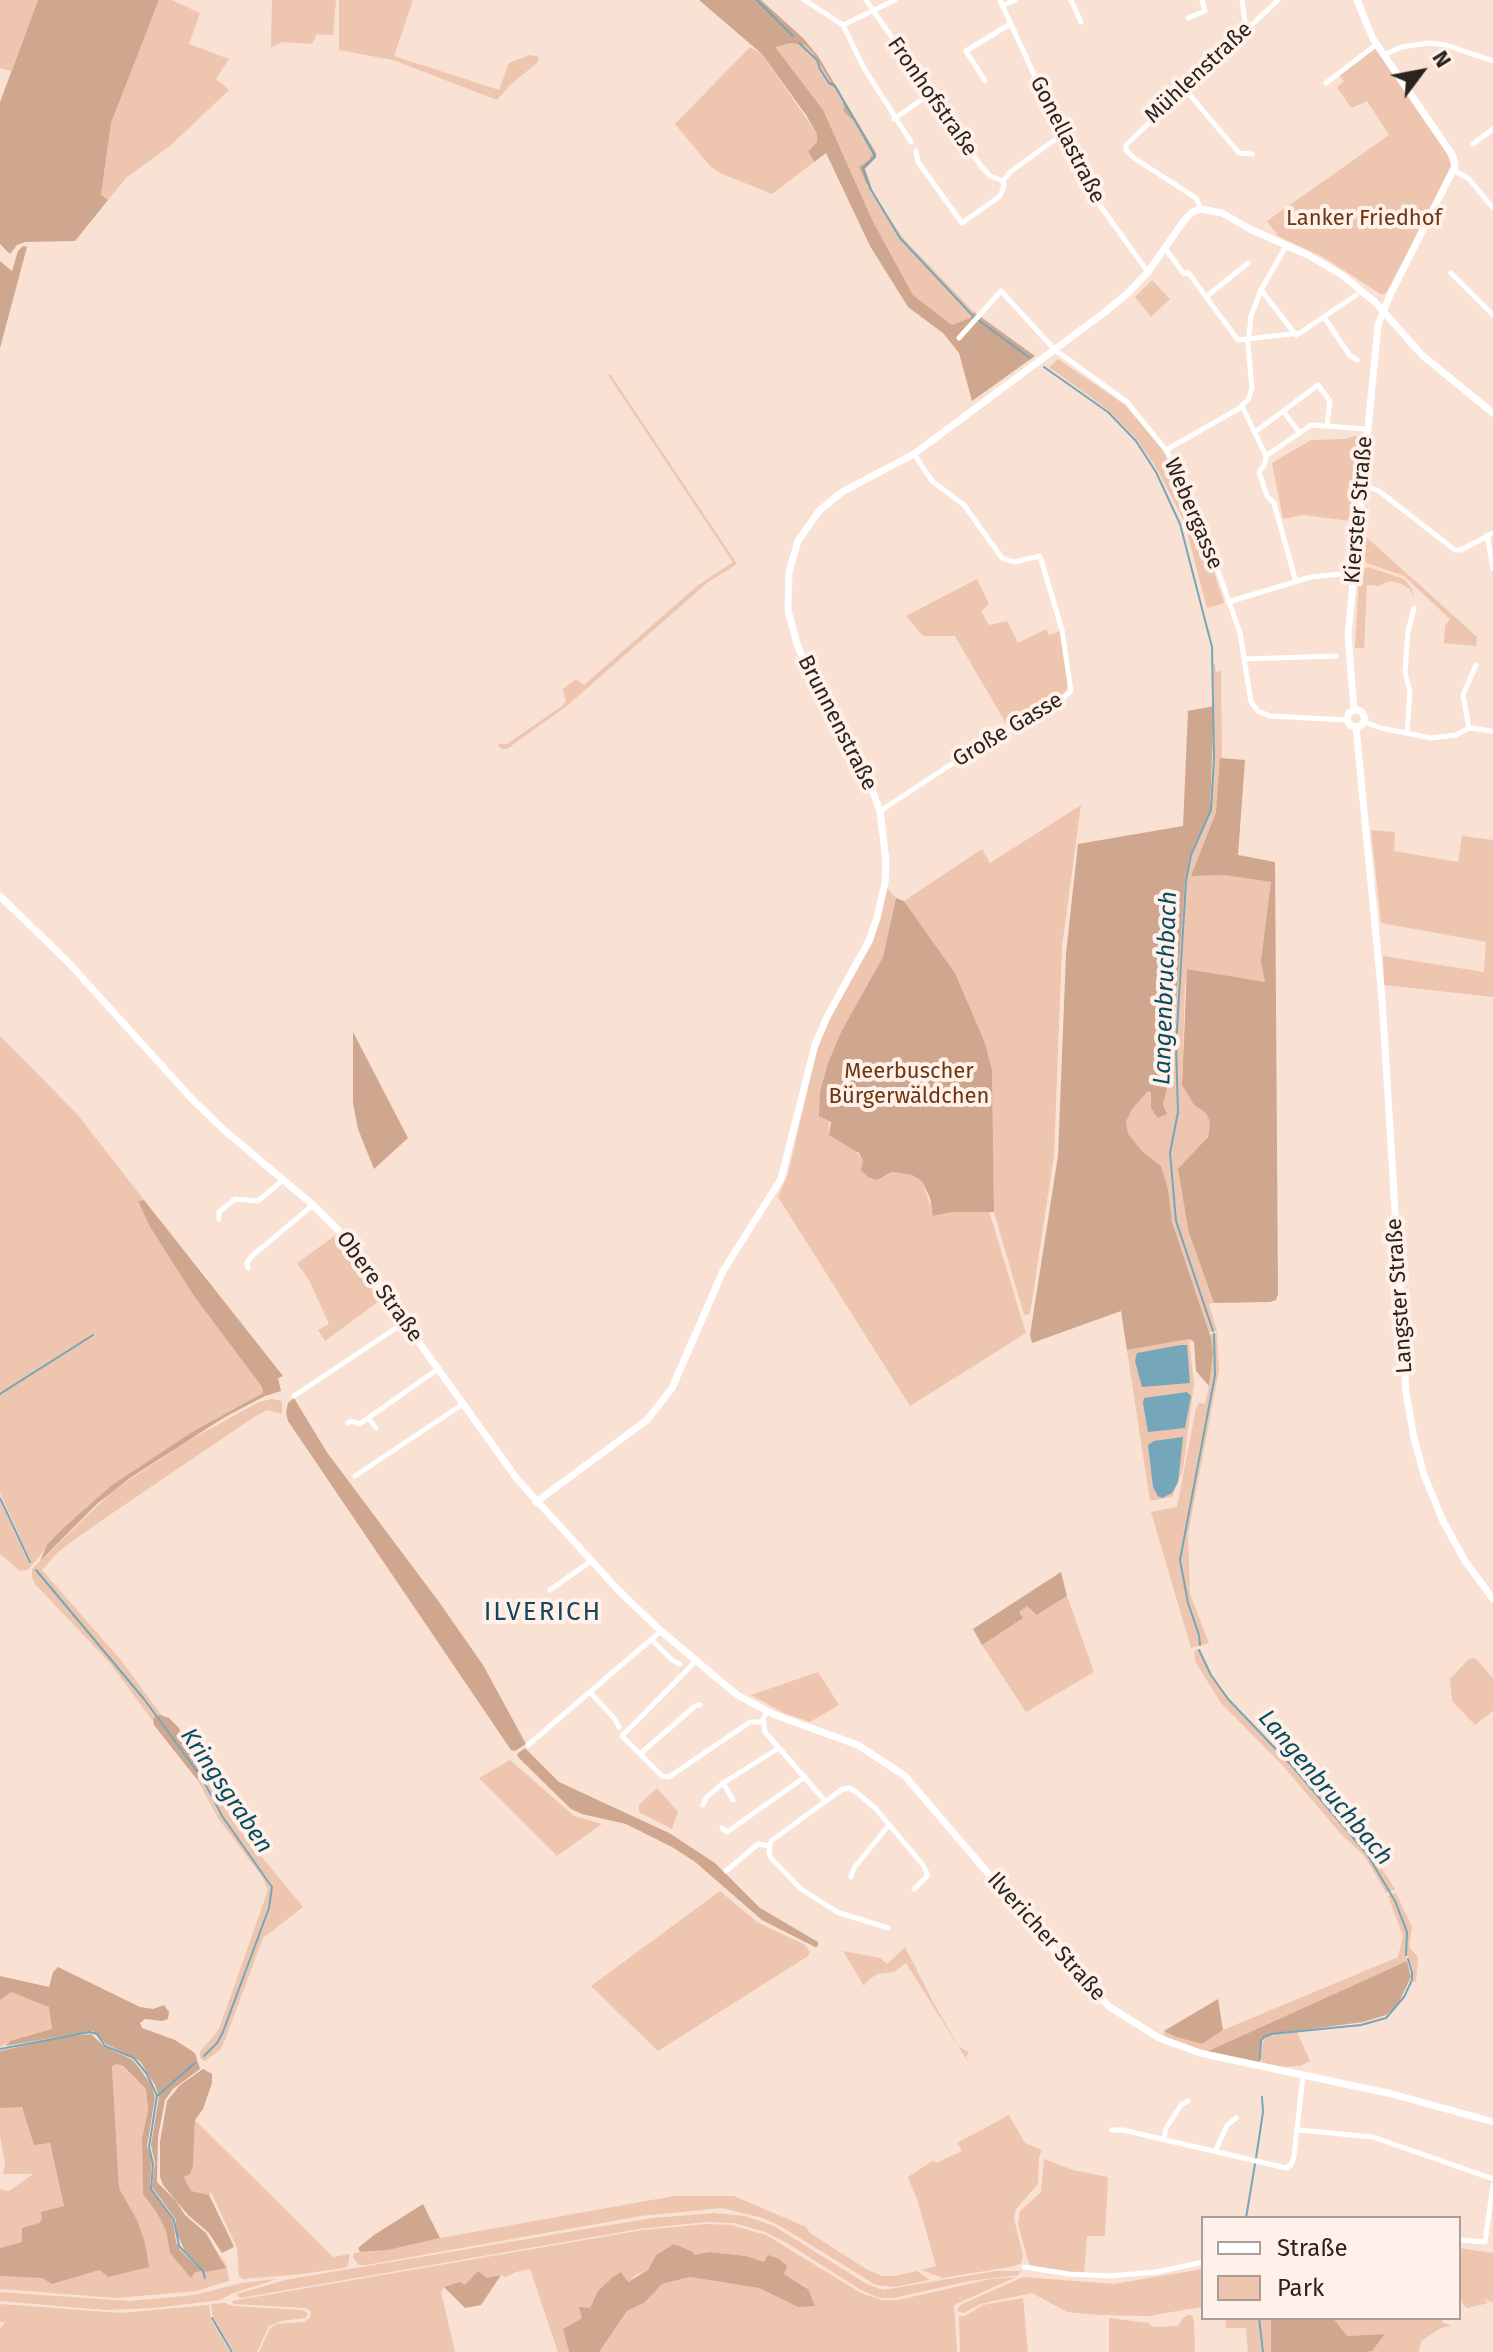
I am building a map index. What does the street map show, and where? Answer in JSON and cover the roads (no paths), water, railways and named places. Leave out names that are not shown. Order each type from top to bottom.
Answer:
[{"type":"street","points":[[804,0],[843,25],[864,68],[911,142]]},
{"type":"street","name":"Fronhofstraße","points":[[866,0],[981,166],[994,178],[1004,179]]},
{"type":"street","points":[[843,25],[895,0]]},
{"type":"street","points":[[1001,3],[1015,0]]},
{"type":"street","points":[[1071,0],[1081,22]]},
{"type":"street","points":[[1188,18],[1205,11],[1202,0]]},
{"type":"street","points":[[1242,0],[1245,22],[1249,27]]},
{"type":"street","name":"Mühlenstraße","points":[[1201,209],[1196,198],[1134,158],[1126,150],[1127,141],[1278,0]]},
{"type":"street","points":[[1357,0],[1377,44],[1453,156],[1455,171],[1469,179],[1493,208]]},
{"type":"street","name":"Gonellastraße","points":[[1001,3],[1060,136],[1087,188],[1148,272]]},
{"type":"street","points":[[985,81],[966,51],[1010,24]]},
{"type":"street","points":[[1384,55],[1401,47],[1429,43],[1446,45],[1493,61]]},
{"type":"street","points":[[1326,83],[1377,44]]},
{"type":"street","points":[[1184,88],[1239,153],[1252,154]]},
{"type":"street","points":[[894,119],[930,94]]},
{"type":"street","points":[[1473,144],[1493,129]]},
{"type":"street","points":[[916,151],[918,162],[962,223],[1000,196],[1004,179],[1060,136]]},
{"type":"street","name":"Kierster Straße","points":[[1354,710],[1348,635],[1375,342],[1383,310],[1455,171]]},
{"type":"street","points":[[1201,209],[1222,213],[1342,275],[1383,310],[1415,349],[1493,413]]},
{"type":"street","name":"Brunnenstraße","points":[[536,1502],[640,1426],[660,1406],[677,1379],[723,1271],[781,1179],[815,1045],[869,941],[880,910],[886,861],[880,811],[861,761],[823,699],[797,644],[788,610],[789,572],[798,541],[819,511],[851,487],[914,454],[1117,303],[1148,272],[1183,222],[1192,212],[1201,209]]},
{"type":"street","points":[[1166,450],[1248,400],[1252,388],[1251,316],[1261,290],[1286,246]]},
{"type":"street","points":[[1165,248],[1184,274],[1188,272],[1234,338],[1296,335],[1356,295]]},
{"type":"street","points":[[1206,297],[1248,263]]},
{"type":"street","points":[[1451,273],[1493,315]]},
{"type":"street","points":[[1261,290],[1296,335]]},
{"type":"street","name":"Webergasse","points":[[959,338],[1001,291],[1055,350],[1127,402],[1166,450],[1197,511],[1240,633],[1251,702],[1258,711],[1270,716],[1347,720]]},
{"type":"street","points":[[1324,317],[1350,356],[1357,360]]},
{"type":"street","points":[[1255,432],[1318,385],[1330,401],[1327,426]]},
{"type":"street","points":[[1242,406],[1266,456],[1259,472],[1267,496],[1274,503],[1296,582]]},
{"type":"street","points":[[1283,411],[1299,432]]},
{"type":"street","points":[[1266,456],[1311,425],[1367,429]]},
{"type":"street","name":"Große Gasse","points":[[880,811],[1071,691],[1062,630],[1040,556],[1014,562],[1002,558],[964,505],[932,481],[914,454]]},
{"type":"street","points":[[1361,485],[1379,491],[1455,550],[1461,550],[1490,534],[1493,569]]},
{"type":"street","points":[[1228,602],[1311,577],[1340,574]]},
{"type":"street","points":[[1407,732],[1410,692],[1405,672],[1408,631],[1414,608]]},
{"type":"street","points":[[1245,659],[1336,656]]},
{"type":"street","points":[[1469,728],[1463,695],[1476,665]]},
{"type":"street","points":[[1361,711],[1364,722],[1356,727],[1350,725],[1347,720],[1349,713],[1361,711]]},
{"type":"street","points":[[1364,722],[1431,738],[1456,735],[1469,728],[1493,731]]},
{"type":"street","name":"Langster Straße","points":[[1356,727],[1380,973],[1406,1392],[1424,1475],[1443,1521],[1465,1561],[1493,1599]]},
{"type":"street","name":"Obere Straße","points":[[0,896],[68,962],[191,1098],[313,1205],[353,1249],[536,1502],[661,1631],[737,1695]]},
{"type":"street","points":[[219,1219],[219,1212],[235,1199],[258,1201],[284,1179]]},
{"type":"street","points":[[248,1268],[247,1262],[252,1256],[313,1205]]},
{"type":"street","points":[[294,1396],[405,1322]]},
{"type":"street","points":[[348,1423],[359,1424],[438,1369]]},
{"type":"street","points":[[355,1476],[463,1404]]},
{"type":"street","points":[[368,1418],[376,1428]]},
{"type":"street","points":[[550,1590],[591,1561]]},
{"type":"street","points":[[528,1745],[661,1631]]},
{"type":"street","points":[[652,1640],[680,1664]]},
{"type":"street","points":[[696,1661],[622,1736],[662,1776],[669,1777],[750,1722],[762,1722]]},
{"type":"street","points":[[590,1692],[619,1727]]},
{"type":"street","name":"Ilvericher Straße","points":[[737,1695],[767,1711],[858,1745],[905,1776],[1068,1967],[1123,2016],[1159,2038],[1200,2053],[1392,2094],[1493,2122]]},
{"type":"street","points":[[640,1754],[700,1705]]},
{"type":"street","points":[[767,1711],[762,1722],[765,1732],[825,1801]]},
{"type":"street","points":[[703,1805],[706,1798],[723,1783],[779,1748]]},
{"type":"street","points":[[722,1828],[727,1832],[805,1777]]},
{"type":"street","points":[[723,1783],[733,1800]]},
{"type":"street","points":[[888,1928],[851,1918],[813,1898],[771,1858],[769,1846],[776,1837],[825,1801],[849,1788],[864,1798],[889,1825],[928,1875],[914,1889]]},
{"type":"street","points":[[851,1877],[854,1868],[889,1825]]},
{"type":"street","points":[[726,1871],[758,1844],[769,1846]]},
{"type":"street","points":[[1112,2130],[1216,2150],[1282,2168],[1291,2165],[1299,2130],[1303,2075]]},
{"type":"street","points":[[1164,2139],[1166,2128],[1181,2105],[1188,2101]]},
{"type":"street","points":[[1216,2150],[1220,2136],[1236,2118]]},
{"type":"street","points":[[1299,2130],[1373,2137],[1493,2179]]},
{"type":"street","points":[[1485,2242],[1493,2185]]},
{"type":"street","points":[[1461,2240],[1485,2242],[1493,2246]]},
{"type":"street","points":[[1024,2267],[1109,2276],[1157,2272],[1201,2262]]},
{"type":"water","points":[[1187,1345],[1190,1383],[1142,1387],[1135,1361],[1137,1353]]},
{"type":"water","points":[[1187,1392],[1191,1396],[1185,1428],[1148,1432],[1144,1398]]},
{"type":"water","points":[[1183,1437],[1178,1482],[1172,1493],[1162,1498],[1153,1487],[1148,1445],[1154,1441]]},
{"type":"waterway","name":"Langenbruchbach","points":[[757,0],[793,36]]},
{"type":"waterway","name":"Langenbruchbach","points":[[799,43],[817,60],[829,83],[835,86],[874,154],[875,157],[863,168],[870,188],[900,238],[974,317],[1030,358]]},
{"type":"waterway","name":"Langenbruchbach","points":[[1044,367],[1108,412],[1136,441],[1156,472],[1180,524],[1212,647],[1214,757],[1211,810],[1191,855],[1186,881],[1176,1046],[1178,1112],[1170,1153],[1176,1221],[1213,1331]]},
{"type":"waterway","name":"Langenbruchbach","points":[[1200,1645],[1180,1560],[1215,1375],[1214,1334]]},
{"type":"waterway","points":[[0,1394],[93,1335]]},
{"type":"waterway","name":"Kringsgraben","points":[[0,1498],[30,1562]]},
{"type":"waterway","name":"Kringsgraben","points":[[36,1570],[144,1699],[202,1778],[222,1816],[272,1887],[269,1908],[223,2032],[204,2056]]},
{"type":"waterway","name":"Langenbruchbach","points":[[1199,1650],[1211,1675],[1228,1699],[1293,1767],[1367,1854],[1395,1901],[1407,1932],[1406,1955]]},
{"type":"waterway","name":"Langenbruchbach","points":[[1260,2059],[1261,2041],[1272,2034],[1361,2025],[1386,2018],[1404,1997],[1412,1980],[1408,1959]]},
{"type":"waterway","points":[[0,2049],[90,2032],[97,2034],[105,2046],[134,2058],[147,2074],[157,2096],[149,2147],[153,2164],[151,2189],[174,2220],[179,2246],[203,2271],[205,2278]]},
{"type":"waterway","name":"Kringsgraben","points":[[157,2096],[195,2063]]},
{"type":"waterway","name":"Langenbruchbach","points":[[1256,2158],[1263,2112],[1262,2097]]},
{"type":"waterway","name":"Langenbruchbach","points":[[1246,2216],[1255,2164]]},
{"type":"waterway","points":[[212,2318],[232,2352]]},
{"type":"waterway","name":"Langenbruchbach","points":[[1259,2320],[1263,2352]]},
{"type":"district","name":"ILVERICH","points":[[543,1613]]},
{"type":"park label","name":"Lanker Friedhof","points":[[1364,219]]},
{"type":"park label","name":"Meerbuscher Bürgerwäldchen","points":[[909,1084]]}]
